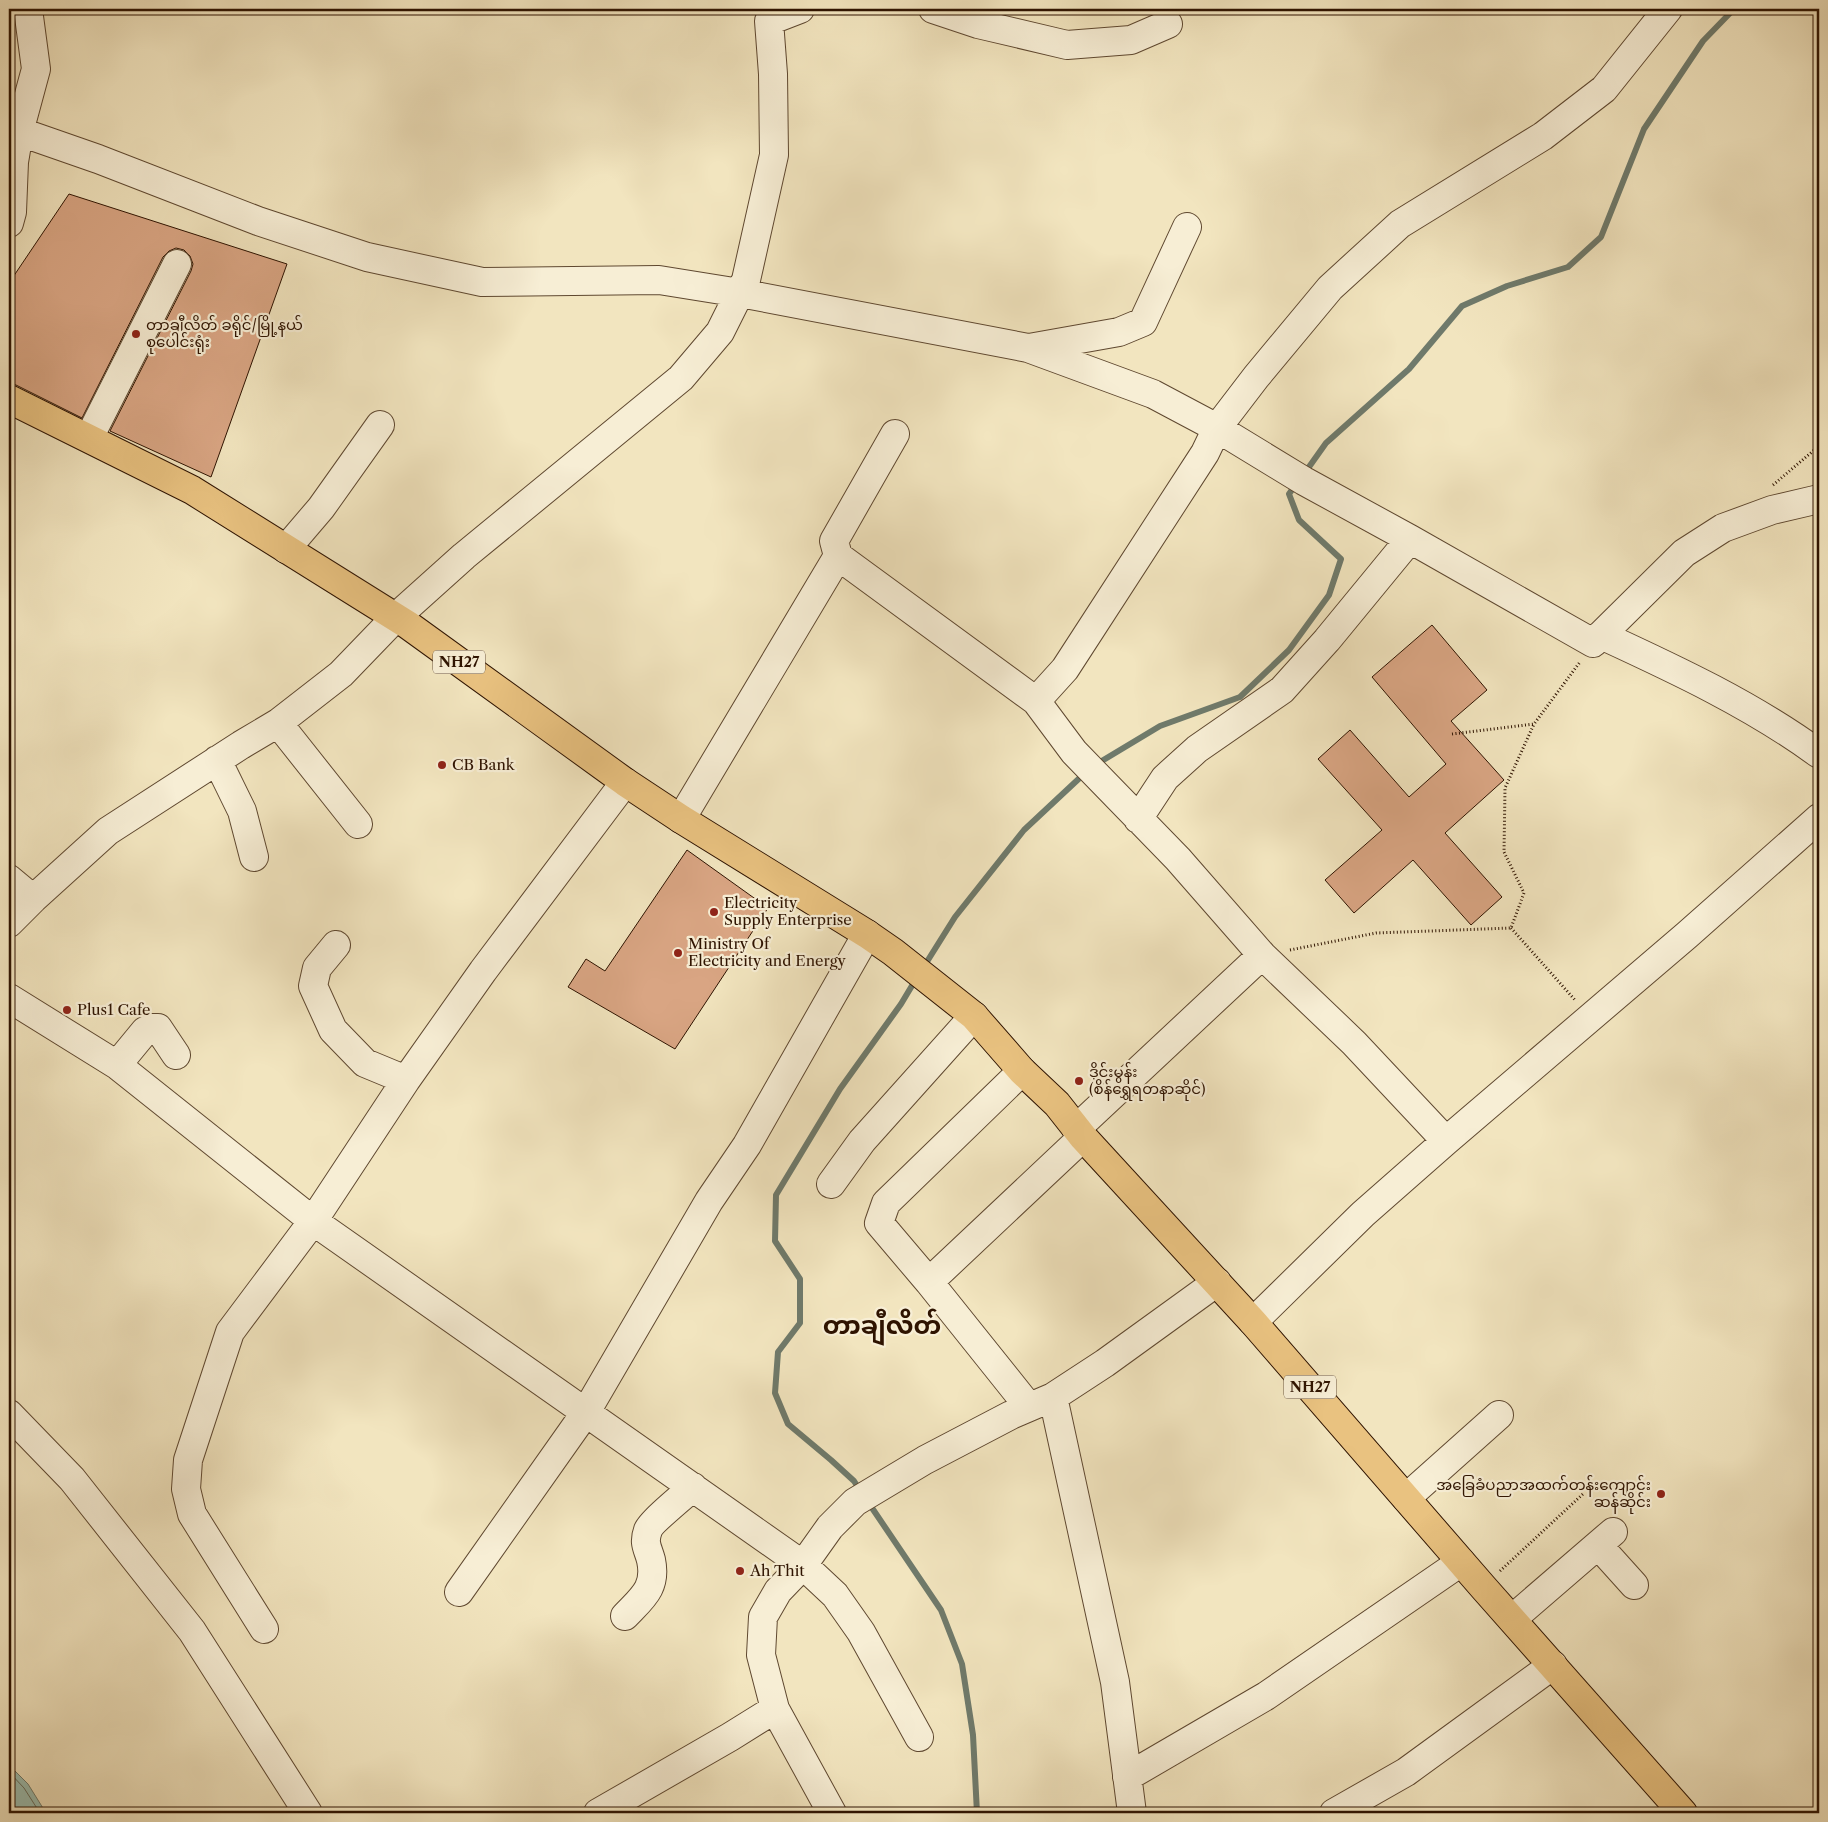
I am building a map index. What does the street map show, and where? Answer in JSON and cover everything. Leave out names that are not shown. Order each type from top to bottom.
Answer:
[{"type":"main road","name":"NH27","points":[[9,399],[192,490],[408,625],[625,782],[681,819],[867,934],[893,952],[974,1016],[1022,1071],[1057,1104],[1080,1133],[1253,1322],[1461,1562],[1683,1813]]},
{"type":"street","points":[[9,223],[12,212],[14,130],[36,69],[28,9]]},
{"type":"street","points":[[9,923],[108,831],[278,723],[341,674],[395,618],[464,556],[681,378],[720,332],[746,280],[774,155],[773,74],[769,21],[800,9]]},
{"type":"street","points":[[933,9],[978,24],[1067,45],[1131,40],[1168,24]]},
{"type":"street","points":[[1036,701],[1065,669],[1205,453],[1217,428],[1256,377],[1330,288],[1400,224],[1543,136],[1604,89],[1668,9]]},
{"type":"street","points":[[14,130],[98,159],[258,221],[367,257],[482,282],[659,280],[740,292],[1028,348],[1153,394],[1217,428],[1299,478],[1597,639],[1690,676],[1778,726],[1819,754]]},
{"type":"street","points":[[1028,348],[1119,332],[1143,322],[1187,227]]},
{"type":"street","points":[[89,438],[177,264]]},
{"type":"street","points":[[286,549],[321,508],[380,425]]},
{"type":"street","points":[[895,434],[834,541],[838,556],[1036,701],[1074,752],[1178,859],[1262,955],[1354,1043],[1446,1140]]},
{"type":"street","points":[[1597,639],[1684,553],[1723,528],[1772,510],[1819,499]]},
{"type":"street","points":[[1138,819],[1165,778],[1197,749],[1282,690],[1410,539]]},
{"type":"street","points":[[681,819],[838,556]]},
{"type":"street","points":[[278,723],[358,824]]},
{"type":"street","points":[[217,760],[242,811],[254,857]]},
{"type":"street","points":[[264,1629],[192,1514],[186,1489],[188,1460],[230,1332],[313,1221],[406,1080],[483,971],[625,782]]},
{"type":"street","points":[[1253,1322],[1364,1214],[1446,1140],[1591,1018],[1819,818]]},
{"type":"street","points":[[9,879],[33,899]]},
{"type":"street","points":[[459,1592],[586,1412],[709,1201],[747,1145],[867,934]]},
{"type":"street","points":[[336,946],[317,968],[313,986],[333,1030],[365,1063],[406,1080]]},
{"type":"street","points":[[929,1282],[1262,955]]},
{"type":"street","points":[[9,998],[117,1065],[313,1221],[802,1565],[835,1595],[861,1632],[919,1737]]},
{"type":"street","points":[[831,1184],[862,1141],[974,1016]]},
{"type":"street","points":[[117,1065],[145,1031],[151,1028],[158,1028],[176,1054]]},
{"type":"street","points":[[1022,1071],[886,1203],[879,1223],[929,1282],[1041,1402],[1115,1682],[1132,1813]]},
{"type":"street","points":[[832,1813],[775,1709],[761,1655],[763,1617],[778,1591],[802,1565],[830,1527],[855,1502],[882,1484],[1003,1419],[1041,1402],[1106,1363],[1217,1282]]},
{"type":"street","points":[[9,1414],[72,1479],[192,1631],[308,1813]]},
{"type":"street","points":[[1406,1498],[1499,1415]]},
{"type":"street","points":[[624,1616],[648,1592],[652,1580],[651,1560],[645,1544],[648,1528],[693,1487]]},
{"type":"street","points":[[1512,1619],[1606,1539],[1634,1585]]},
{"type":"street","points":[[1127,1777],[1266,1696],[1461,1562]]},
{"type":"street","points":[[1334,1813],[1406,1772],[1553,1665]]},
{"type":"street","points":[[598,1813],[775,1709]]},
{"type":"path","points":[[1510,928],[1524,893],[1504,852],[1505,788],[1534,724],[1597,639]]},
{"type":"path","points":[[1452,734],[1534,724]]},
{"type":"path","points":[[1262,955],[1376,934],[1510,928]]},
{"type":"path","points":[[1510,928],[1591,1018]]},
{"type":"path","points":[[1483,1587],[1584,1493]]},
{"type":"water","points":[[9,1765],[28,1784],[46,1813],[9,1813]]},
{"type":"building","name":"တာချီလိတ် ခရိုင်/မြို့နယ် စုပေါင်းရုံး","points":[[69,194],[287,264],[211,477],[110,431],[191,271],[193,264],[190,256],[184,250],[176,248],[169,251],[163,257],[82,418],[9,383],[9,283]]},
{"type":"building","points":[[1432,625],[1487,690],[1451,721],[1504,780],[1445,833],[1502,897],[1471,925],[1413,860],[1354,913],[1325,880],[1382,830],[1318,759],[1350,730],[1409,797],[1446,764],[1372,677]]},
{"type":"building","name":"Ministry Of Electricity and Energy","points":[[687,850],[768,908],[675,1049],[568,987],[586,959],[605,971]]},
{"type":"waterway","points":[[1304,474],[1326,443],[1409,369],[1462,306],[1507,286],[1568,267],[1601,237],[1644,129],[1703,41],[1734,9]]},
{"type":"waterway","points":[[1095,765],[1160,726],[1240,697],[1289,650],[1329,595],[1341,559],[1299,520],[1289,494],[1296,484]]},
{"type":"waterway","points":[[923,968],[955,917],[1024,830],[1085,773]]},
{"type":"waterway","points":[[861,1492],[854,1481],[788,1424],[775,1393],[778,1352],[800,1323],[800,1279],[775,1241],[776,1195],[840,1089],[901,1004],[916,979]]},
{"type":"waterway","points":[[868,1502],[941,1610],[962,1664],[973,1735],[977,1813]]},
{"type":"place","name":"တာချီလိတ် ခရိုင်/မြို့နယ် စုပေါင်းရုံး","points":[[136,334]]},
{"type":"place","name":"CB Bank","points":[[442,765]]},
{"type":"place","name":"Electricity Supply Enterprise","points":[[714,912]]},
{"type":"place","name":"Ministry Of Electricity and Energy","points":[[678,953]]},
{"type":"place","name":"Plus1 Cafe","points":[[67,1010]]},
{"type":"place","name":"ဒိုင်းမွန်း (စိန်ရွှေရတနာဆိုင်)","points":[[1079,1081]]},
{"type":"place","name":"အခြေခံပညာအထက်တန်းကျောင်း ဆန်ဆိုင်း","points":[[1661,1494]]},
{"type":"place","name":"Ah Thit","points":[[740,1571]]},
{"type":"district","name":"တာချီလိတ်","points":[[882,1325]]}]
